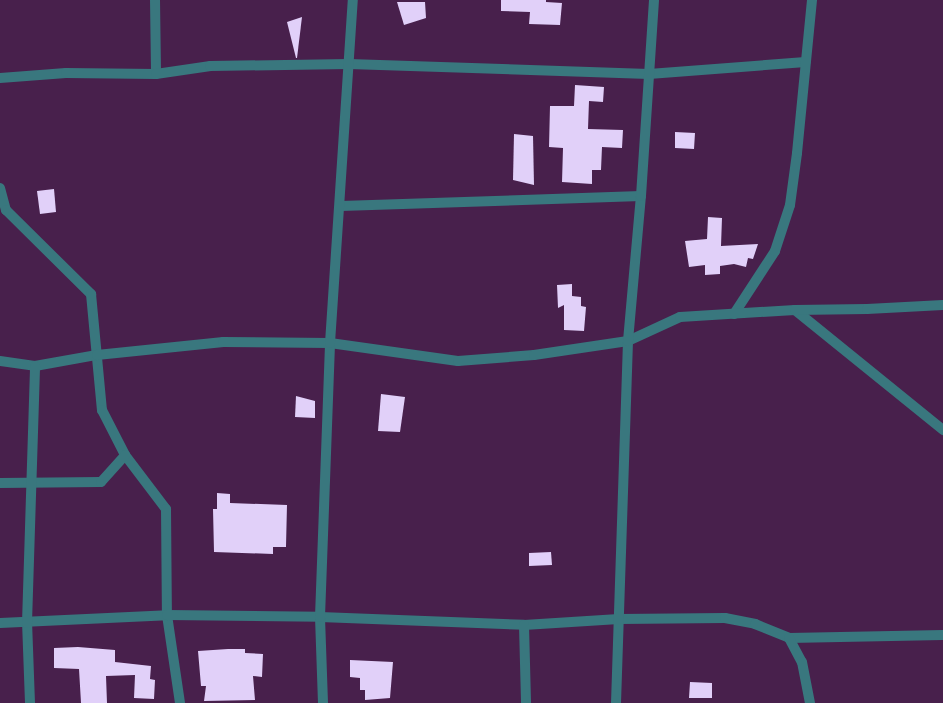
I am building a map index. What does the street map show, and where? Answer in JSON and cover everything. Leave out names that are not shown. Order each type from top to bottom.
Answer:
[{"type":"street","points":[[154,0],[156,74]]},
{"type":"street","points":[[323,703],[320,617],[330,343],[341,206],[348,64],[353,0]]},
{"type":"street","points":[[616,703],[628,340],[641,196],[654,0]]},
{"type":"street","points":[[734,314],[774,251],[790,205],[812,0]]},
{"type":"street","points":[[0,78],[66,73],[156,74],[210,66],[348,64],[649,74],[806,62]]},
{"type":"street","points":[[0,188],[6,210],[91,294],[102,410],[125,455],[166,508],[167,615],[180,703]]},
{"type":"street","points":[[341,206],[641,196]]},
{"type":"street","points":[[0,361],[35,366],[97,354],[223,342],[330,343],[458,361],[534,355],[628,340],[680,317],[795,310],[867,309],[943,305]]},
{"type":"street","points":[[795,310],[943,430]]},
{"type":"street","points":[[30,703],[27,623],[35,366]]},
{"type":"street","points":[[0,483],[31,484],[101,482],[125,455]]},
{"type":"street","points":[[0,623],[27,623],[167,615],[320,617],[524,625],[619,619],[725,618],[755,624],[789,638],[943,635]]},
{"type":"street","points":[[524,625],[526,703]]},
{"type":"street","points":[[789,638],[802,662],[810,703]]},
{"type":"building","points":[[501,0],[546,0],[546,2],[562,3],[560,25],[529,24],[530,12],[501,11]]},
{"type":"building","points":[[397,2],[425,2],[426,18],[404,25]]},
{"type":"building","points":[[302,17],[297,58],[296,58],[287,22]]},
{"type":"building","points":[[575,85],[604,87],[603,102],[589,101],[588,129],[623,130],[622,148],[602,147],[601,170],[592,170],[592,184],[562,182],[563,148],[549,147],[550,106],[574,106]]},
{"type":"building","points":[[675,132],[695,133],[694,149],[675,148]]},
{"type":"building","points":[[514,134],[533,136],[534,185],[513,180]]},
{"type":"building","points":[[54,189],[56,212],[40,214],[37,191]]},
{"type":"building","points":[[708,217],[722,218],[721,246],[758,244],[753,259],[748,258],[746,267],[734,264],[720,266],[720,274],[705,275],[705,265],[689,267],[685,241],[707,239]]},
{"type":"building","points":[[572,284],[572,296],[581,297],[581,306],[586,307],[584,331],[564,330],[564,305],[558,308],[557,285]]},
{"type":"building","points":[[381,394],[405,397],[400,432],[378,431]]},
{"type":"building","points":[[296,396],[315,401],[315,418],[295,417]]},
{"type":"building","points":[[217,493],[230,494],[230,503],[287,505],[286,547],[273,547],[273,554],[214,552],[213,509],[217,509]]},
{"type":"building","points":[[551,552],[552,565],[529,566],[529,553]]},
{"type":"building","points":[[78,647],[115,650],[115,662],[151,666],[150,679],[155,680],[154,699],[134,698],[135,675],[106,676],[107,703],[81,703],[79,669],[54,668],[54,648]]},
{"type":"building","points":[[245,649],[245,653],[263,654],[262,677],[253,676],[255,700],[204,701],[206,686],[201,686],[198,651]]},
{"type":"building","points":[[350,660],[393,662],[390,698],[365,700],[365,690],[360,690],[360,678],[350,677]]},
{"type":"building","points":[[690,682],[712,683],[712,698],[689,698]]}]
